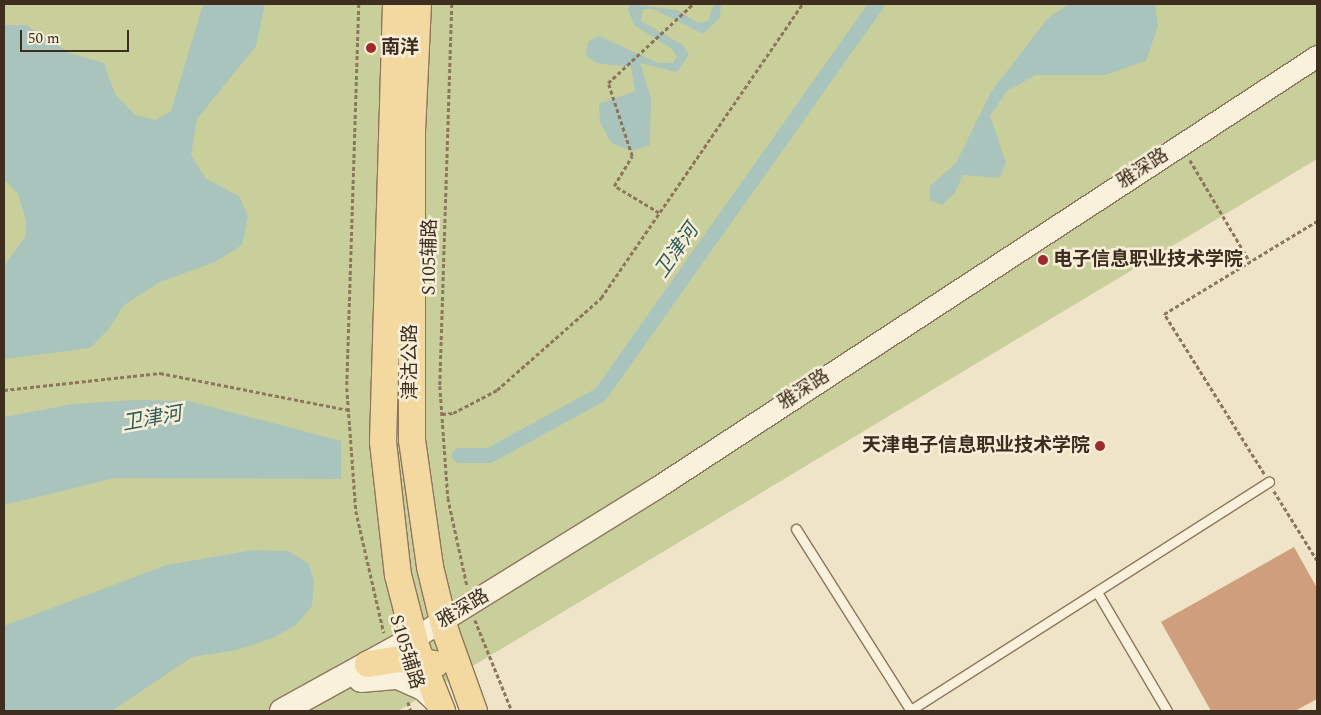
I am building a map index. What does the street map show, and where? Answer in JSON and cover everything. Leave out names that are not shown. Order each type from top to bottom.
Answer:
[{"type":"main road","name":"津沽公路","points":[[396,4],[384,442],[398,575],[396,660],[440,707]]},
{"type":"main road","name":"津沽公路","points":[[418,4],[412,131],[412,440],[417,498],[444,627],[470,702]]},
{"type":"main road","points":[[396,660],[441,667],[470,702]]},
{"type":"main road","name":"雅深路","points":[[282,711],[396,660]]},
{"type":"main road","name":"雅深路","points":[[304,711],[396,660]]},
{"type":"street","name":"雅深路","points":[[473,610],[1317,56]]},
{"type":"street","name":"雅深路","points":[[396,660],[444,627],[1317,68]]},
{"type":"lane","points":[[796,529],[910,711],[1269,482]]},
{"type":"lane","points":[[1097,592],[1167,711]]},
{"type":"path","name":"S105辅路","points":[[359,4],[349,410],[356,511],[411,711]]},
{"type":"path","name":"S105辅路","points":[[452,4],[442,414],[448,498],[473,610],[512,711]]},
{"type":"path","points":[[659,213],[614,186],[632,156],[608,83],[692,4]]},
{"type":"path","points":[[442,414],[453,413],[497,390],[601,298],[802,4]]},
{"type":"path","points":[[1186,152],[1250,262]]},
{"type":"path","points":[[1317,221],[1164,314],[1317,560]]},
{"type":"path","points":[[4,390],[160,373],[349,410]]},
{"type":"green space","points":[[4,4],[1317,4],[1317,159],[398,711],[4,711]]},
{"type":"water","points":[[203,4],[265,4],[256,46],[197,119],[191,155],[206,179],[239,196],[248,216],[242,245],[215,262],[160,282],[124,305],[109,329],[90,348],[4,359],[4,266],[25,237],[26,221],[18,194],[4,179],[4,25],[26,25],[70,53],[104,63],[115,94],[135,115],[156,120],[171,111]]},
{"type":"water","points":[[631,4],[677,10],[698,23],[708,21],[714,4],[721,4],[720,18],[703,34],[653,9],[643,9],[641,21],[683,45],[689,55],[677,72],[640,63],[651,98],[650,145],[632,151],[611,143],[600,122],[599,104],[635,91],[631,67],[596,63],[586,55],[588,42],[599,36],[658,63],[673,63],[677,57],[672,49],[634,25],[628,10]]},
{"type":"water","points":[[1069,4],[1155,4],[1158,26],[1146,61],[1105,75],[1036,75],[1007,91],[990,116],[1006,163],[999,178],[963,175],[954,194],[942,205],[930,200],[930,186],[956,163],[991,92],[1048,18]]},
{"type":"water","points":[[136,400],[189,401],[341,441],[341,479],[115,478],[4,505],[4,417],[73,404]]},
{"type":"water","points":[[253,550],[288,551],[308,563],[314,580],[312,606],[296,625],[273,638],[237,650],[192,657],[112,711],[4,711],[4,626],[167,565]]},
{"type":"building","points":[[1294,547],[1317,588],[1317,699],[1295,711],[1211,711],[1161,622]]},
{"type":"waterway","name":"卫津河","points":[[459,455],[489,455],[600,394],[876,4]]},
{"type":"place","name":"南洋","points":[[371,48]]},
{"type":"place","name":"电子信息职业技术学院","points":[[1043,260]]},
{"type":"place","name":"天津电子信息职业技术学院","points":[[1100,446]]}]
